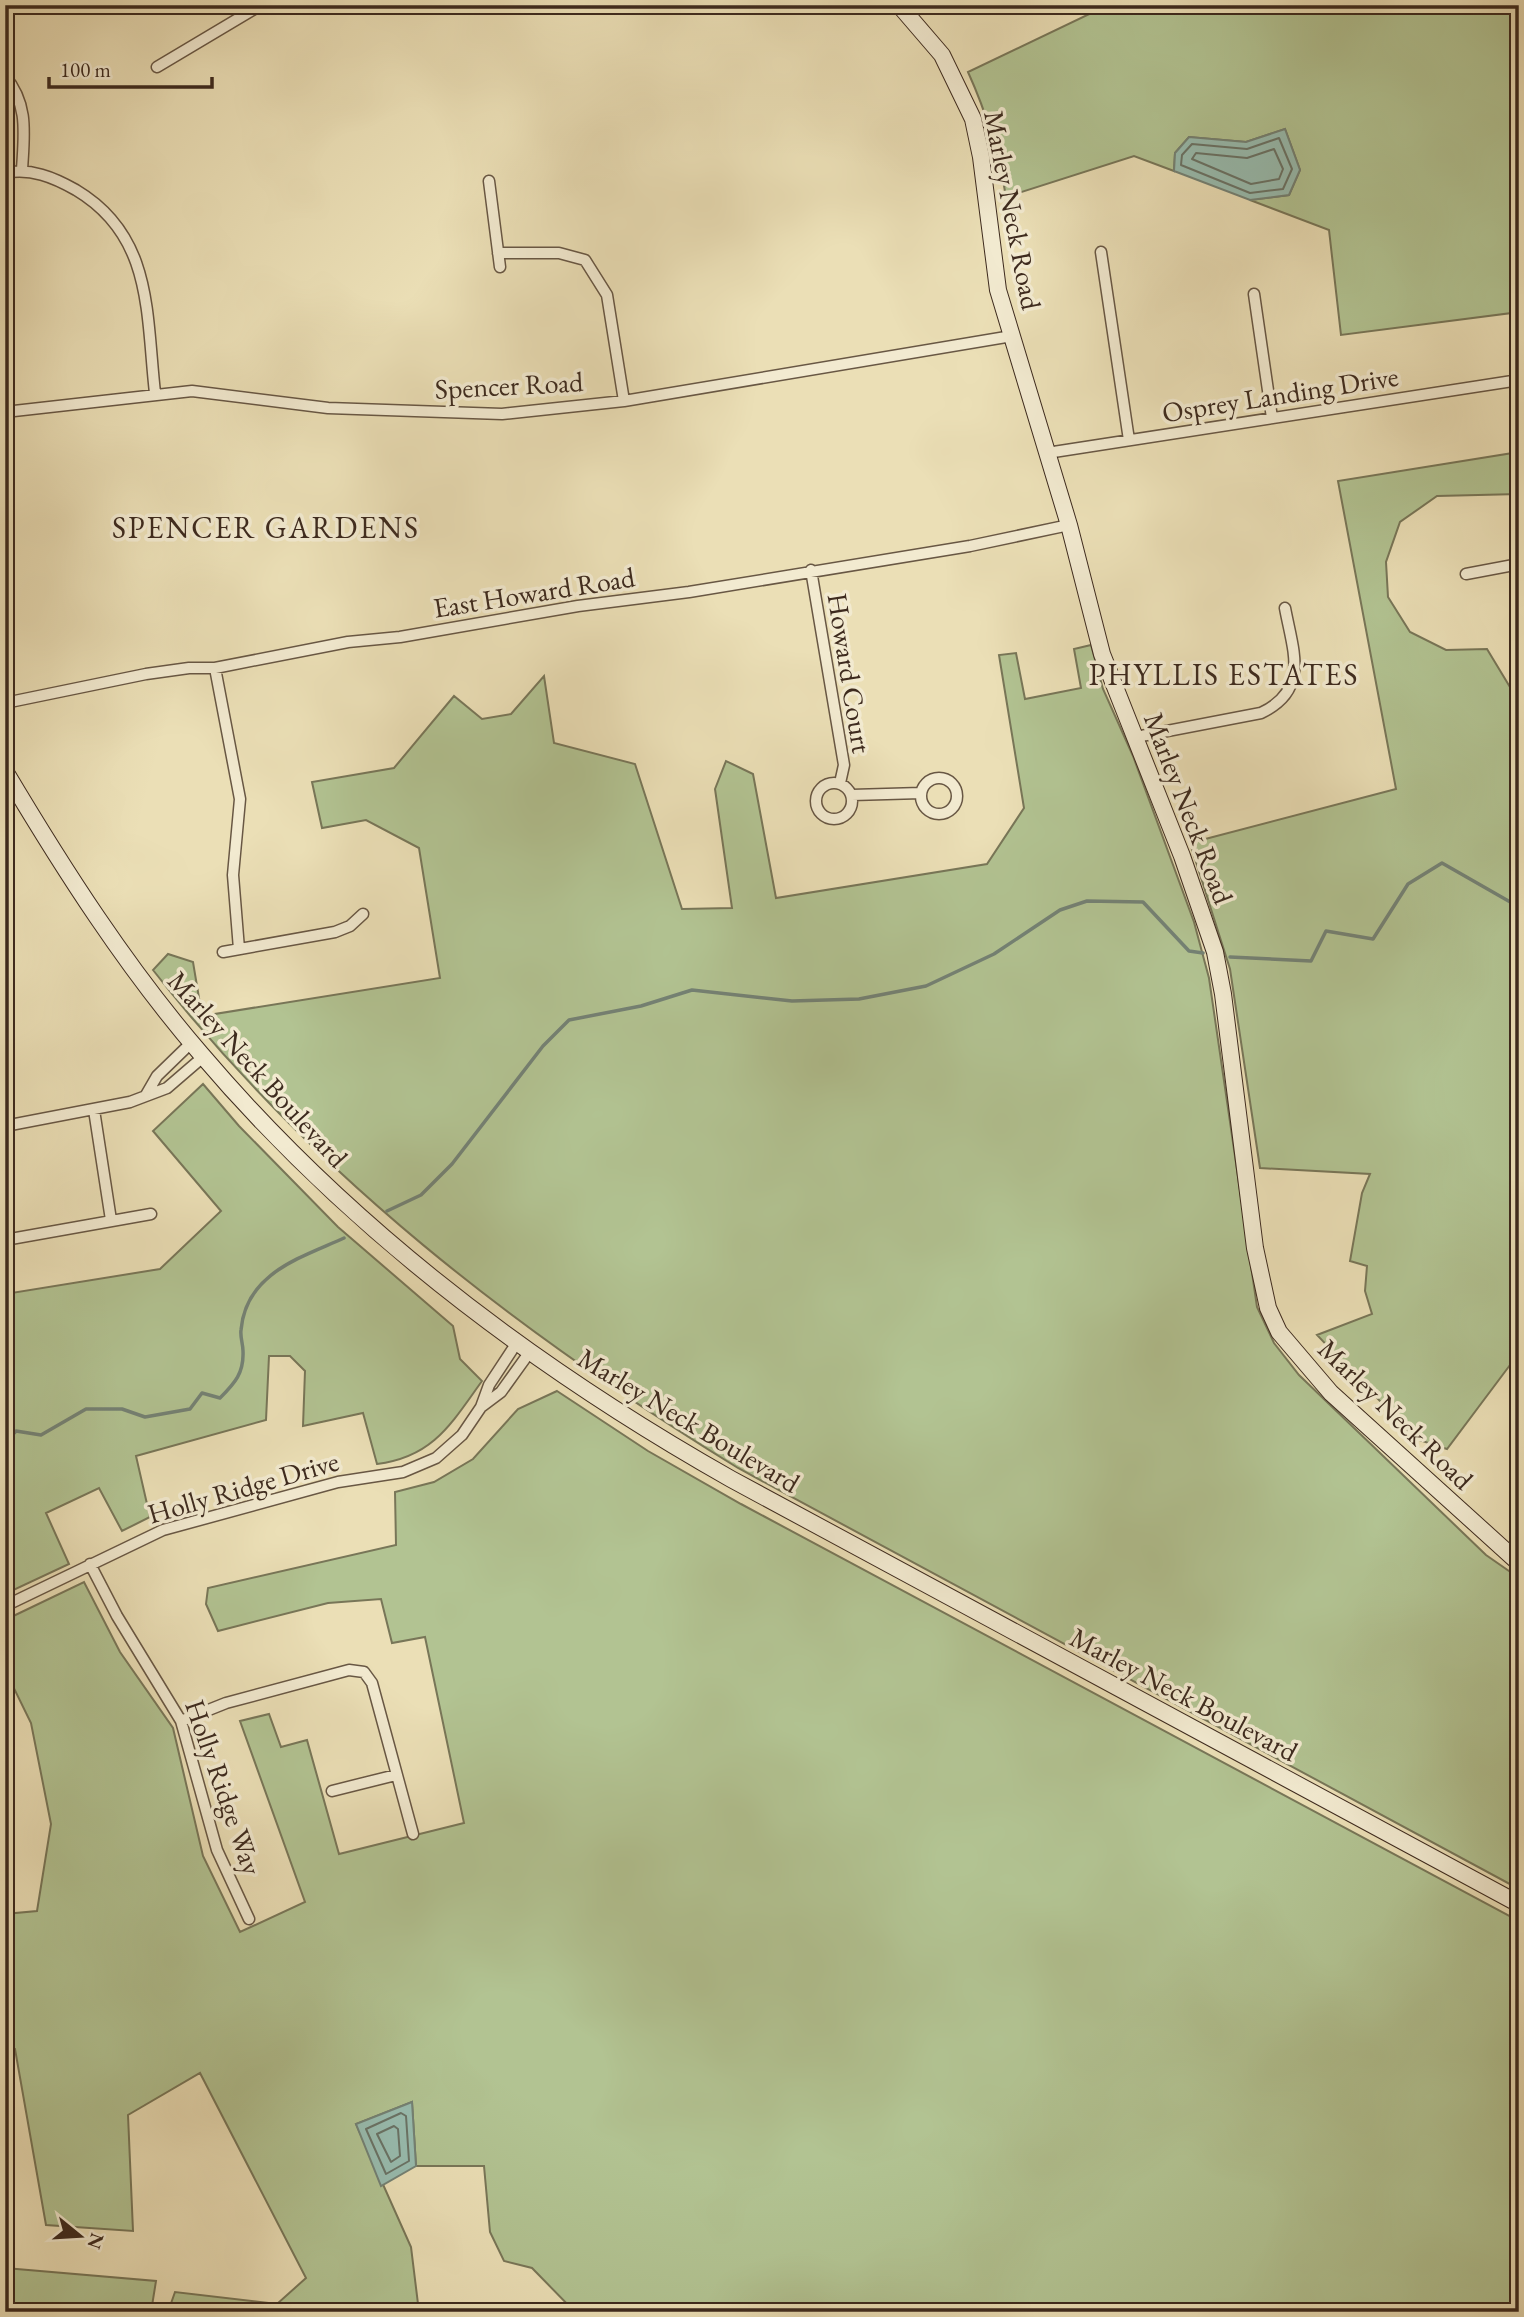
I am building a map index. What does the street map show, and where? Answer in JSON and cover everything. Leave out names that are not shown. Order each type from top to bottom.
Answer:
[{"type":"main road","name":"Marley Neck Road","points":[[899,5],[942,55],[973,119],[981,157],[998,290],[1069,525],[1102,654],[1182,856],[1215,952],[1223,994],[1255,1248],[1268,1308],[1296,1354],[1331,1393],[1519,1563]]},
{"type":"main road","name":"Marley Neck Boulevard","points":[[5,771],[84,898],[133,968],[191,1043],[301,1160],[397,1250],[523,1348],[628,1419],[731,1479],[1519,1904]]},
{"type":"street","points":[[157,66],[261,5]]},
{"type":"street","points":[[5,76],[19,93],[24,132],[22,170]]},
{"type":"street","points":[[5,173],[22,170],[68,186],[94,201],[117,222],[139,266],[155,393]]},
{"type":"street","points":[[489,181],[500,267]]},
{"type":"street","points":[[1101,252],[1129,440]]},
{"type":"street","points":[[498,253],[559,253],[586,260],[602,282],[607,295],[624,401]]},
{"type":"street","points":[[1254,294],[1272,418]]},
{"type":"street","name":"Spencer Road","points":[[5,412],[155,393],[211,393],[328,408],[502,414],[624,401],[1012,336]]},
{"type":"street","name":"Osprey Landing Drive","points":[[1047,453],[1519,380]]},
{"type":"street","name":"East Howard Road","points":[[5,703],[146,674],[215,668],[348,642],[400,637],[578,606],[689,592],[970,546],[1069,525]]},
{"type":"street","points":[[1466,574],[1519,564]]},
{"type":"street","name":"Howard Court","points":[[811,570],[844,765],[840,783]]},
{"type":"street","points":[[1136,737],[1261,713],[1275,707],[1287,695],[1294,681],[1295,666],[1285,608]]},
{"type":"street","points":[[215,668],[240,799],[233,874],[239,949]]},
{"type":"street","name":"Howard Court","points":[[840,783],[852,795],[852,804],[842,817],[833,819],[818,810],[816,802],[823,786],[840,783]]},
{"type":"street","points":[[852,795],[921,793]]},
{"type":"street","points":[[223,952],[335,932],[350,926],[363,914]]},
{"type":"street","points":[[146,1095],[157,1076],[191,1043]]},
{"type":"street","points":[[5,1126],[94,1110],[167,1088],[203,1056]]},
{"type":"street","points":[[94,1110],[111,1220]]},
{"type":"street","points":[[5,1240],[151,1214]]},
{"type":"street","name":"Holly Ridge Drive","points":[[5,1606],[144,1538],[192,1520],[338,1482],[403,1472],[420,1466],[450,1447],[481,1407],[489,1385],[523,1348]]},
{"type":"street","name":"Holly Ridge Way","points":[[90,1564],[117,1616],[181,1721],[216,1850],[249,1919]]},
{"type":"street","points":[[181,1721],[226,1703],[357,1670],[369,1676],[372,1683],[413,1834]]},
{"type":"street","points":[[332,1791],[396,1775]]},
{"type":"green space","points":[[1108,5],[1519,5],[1519,312],[1341,335],[1329,230],[1250,200],[1289,195],[1300,170],[1285,129],[1246,142],[1189,137],[1175,153],[1174,171],[1134,156],[1006,197],[992,134],[968,72]]},
{"type":"green space","points":[[1519,452],[1519,494],[1437,496],[1400,522],[1386,562],[1388,597],[1410,632],[1446,650],[1487,649],[1519,702],[1519,1353],[1447,1449],[1416,1439],[1317,1335],[1372,1314],[1365,1291],[1367,1266],[1350,1261],[1362,1193],[1370,1174],[1260,1168],[1230,969],[1190,843],[1396,789],[1338,481]]},
{"type":"green space","points":[[1091,645],[1103,689],[1133,756],[1194,922],[1209,978],[1257,1307],[1274,1343],[1299,1375],[1486,1555],[1519,1578],[1519,1889],[738,1468],[657,1416],[499,1305],[423,1245],[350,1182],[281,1115],[215,1044],[153,970],[168,954],[193,962],[202,1016],[440,978],[419,848],[366,820],[322,828],[312,782],[394,768],[454,696],[482,719],[511,714],[544,676],[554,743],[635,764],[682,909],[732,908],[715,789],[726,761],[753,774],[776,898],[987,864],[1024,808],[999,655],[1016,653],[1025,699],[1081,688],[1074,649]]},
{"type":"green space","points":[[203,1084],[239,1126],[338,1227],[453,1326],[460,1359],[482,1381],[450,1424],[427,1446],[413,1454],[377,1464],[363,1413],[303,1426],[305,1371],[290,1356],[269,1356],[266,1420],[136,1456],[150,1517],[122,1531],[99,1488],[46,1513],[69,1564],[5,1594],[5,1294],[160,1269],[221,1211],[153,1131]]},
{"type":"green space","points":[[557,1391],[648,1451],[741,1504],[1519,1921],[1519,2312],[575,2312],[532,2268],[504,2261],[490,2232],[484,2166],[416,2166],[412,2102],[356,2124],[411,2247],[419,2312],[168,2312],[175,2292],[277,2304],[306,2278],[200,2073],[128,2115],[133,2231],[46,2225],[15,2049],[5,2050],[5,1914],[37,1911],[51,1824],[31,1723],[5,1670],[5,1620],[84,1582],[120,1652],[173,1728],[203,1856],[240,1932],[305,1902],[240,1721],[269,1714],[281,1747],[307,1740],[339,1854],[464,1823],[425,1637],[392,1643],[381,1599],[328,1603],[218,1631],[206,1604],[208,1588],[396,1545],[395,1492],[434,1482],[473,1459],[518,1409]]},
{"type":"green space","points":[[5,2268],[156,2281],[151,2312],[5,2312]]},
{"type":"water","points":[[1285,129],[1300,170],[1289,195],[1250,200],[1174,171],[1175,153],[1189,137],[1246,142]]},
{"type":"water","points":[[412,2102],[416,2166],[381,2186],[356,2124]]},
{"type":"waterway","points":[[1230,957],[1311,961],[1326,931],[1373,939],[1408,884],[1442,863],[1519,907]]},
{"type":"waterway","points":[[387,1211],[421,1195],[452,1164],[543,1046],[569,1020],[641,1006],[692,990],[792,1001],[859,999],[926,986],[994,954],[1060,910],[1087,901],[1143,902],[1189,951],[1203,953]]},
{"type":"waterway","points":[[5,1443],[16,1431],[41,1435],[86,1409],[122,1409],[145,1417],[190,1409],[202,1393],[220,1398],[240,1372],[243,1359],[241,1330],[245,1311],[253,1294],[278,1270],[344,1238]]},
{"type":"district","name":"SPENCER GARDENS","points":[[266,528]]},
{"type":"district","name":"PHYLLIS ESTATES","points":[[1224,675]]}]
